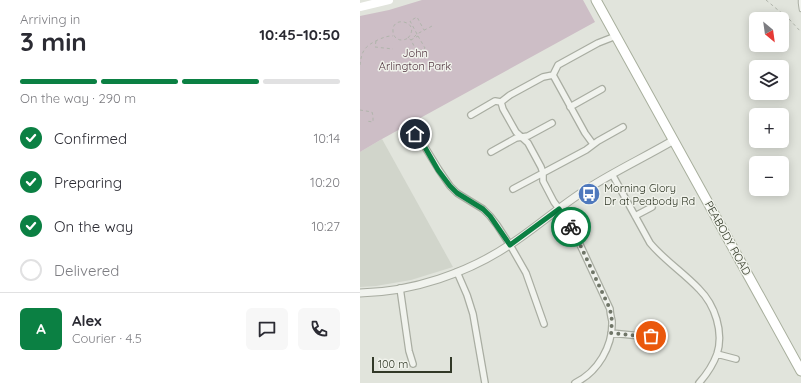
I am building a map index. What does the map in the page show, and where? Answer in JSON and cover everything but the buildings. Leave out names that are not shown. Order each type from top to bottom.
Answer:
[{"type":"main road","points":[[360,7],[389,0]]},
{"type":"main road","name":"PEABODY ROAD","points":[[596,0],[801,371]]},
{"type":"street","points":[[471,115],[495,101],[501,102],[510,95],[543,77],[552,75],[558,65],[598,43],[616,36]]},
{"type":"street","points":[[552,75],[592,144]]},
{"type":"street","points":[[570,107],[602,89]]},
{"type":"street","points":[[501,102],[503,109],[516,132],[528,143],[541,167],[543,181],[554,202],[576,236],[610,309],[612,321],[611,333],[609,344],[604,355],[588,374],[575,383]]},
{"type":"street","points":[[491,152],[516,138],[528,136],[552,123]]},
{"type":"street","points":[[513,189],[586,150],[592,144],[623,127]]},
{"type":"street","points":[[415,134],[450,186],[457,193],[483,209],[490,216],[510,245],[526,273],[544,324]]},
{"type":"street","points":[[360,293],[380,292],[430,281],[457,272],[478,262],[510,245],[586,189],[674,140]]},
{"type":"street","points":[[612,174],[650,243],[656,251],[694,284],[710,302],[717,319],[719,329],[718,347],[717,354],[700,383]]},
{"type":"street","points":[[635,216],[652,207]]},
{"type":"street","points":[[457,272],[473,314],[485,383]]},
{"type":"street","points":[[400,288],[409,351],[413,364]]},
{"type":"street","points":[[611,333],[651,336]]},
{"type":"street","points":[[717,354],[736,359]]},
{"type":"lane","points":[[800,0],[801,10]]},
{"type":"path","points":[[766,0],[790,20],[801,32]]},
{"type":"path","points":[[417,34],[410,21],[417,17],[425,30]]},
{"type":"path","points":[[360,65],[361,56],[365,48],[390,35],[399,40],[408,38],[411,33],[409,25],[404,22],[395,24],[393,33],[394,36]]},
{"type":"path","points":[[411,40],[417,34],[434,25]]},
{"type":"path","points":[[411,33],[417,34]]},
{"type":"path","points":[[408,38],[411,40],[417,52],[425,48],[418,36],[411,40]]},
{"type":"path","points":[[377,41],[375,47],[392,49]]},
{"type":"path","points":[[360,110],[372,112],[373,122],[366,121]]},
{"type":"shaded area","points":[[382,139],[453,267],[411,280],[360,287],[360,152]]},
{"type":"green space","name":"John Arlington Park","points":[[422,0],[583,0],[595,22],[360,152],[360,16],[389,10]]},
{"type":"way so far","points":[[571,227],[610,309],[612,321],[611,333],[651,336]]},
{"type":"place","name":"Morning Glory Dr at Peabody Rd","points":[[589,194]]},
{"type":"route","points":[[415,134],[423,144],[444,179],[457,193],[483,209],[490,216],[510,245],[559,209],[571,227]]}]
